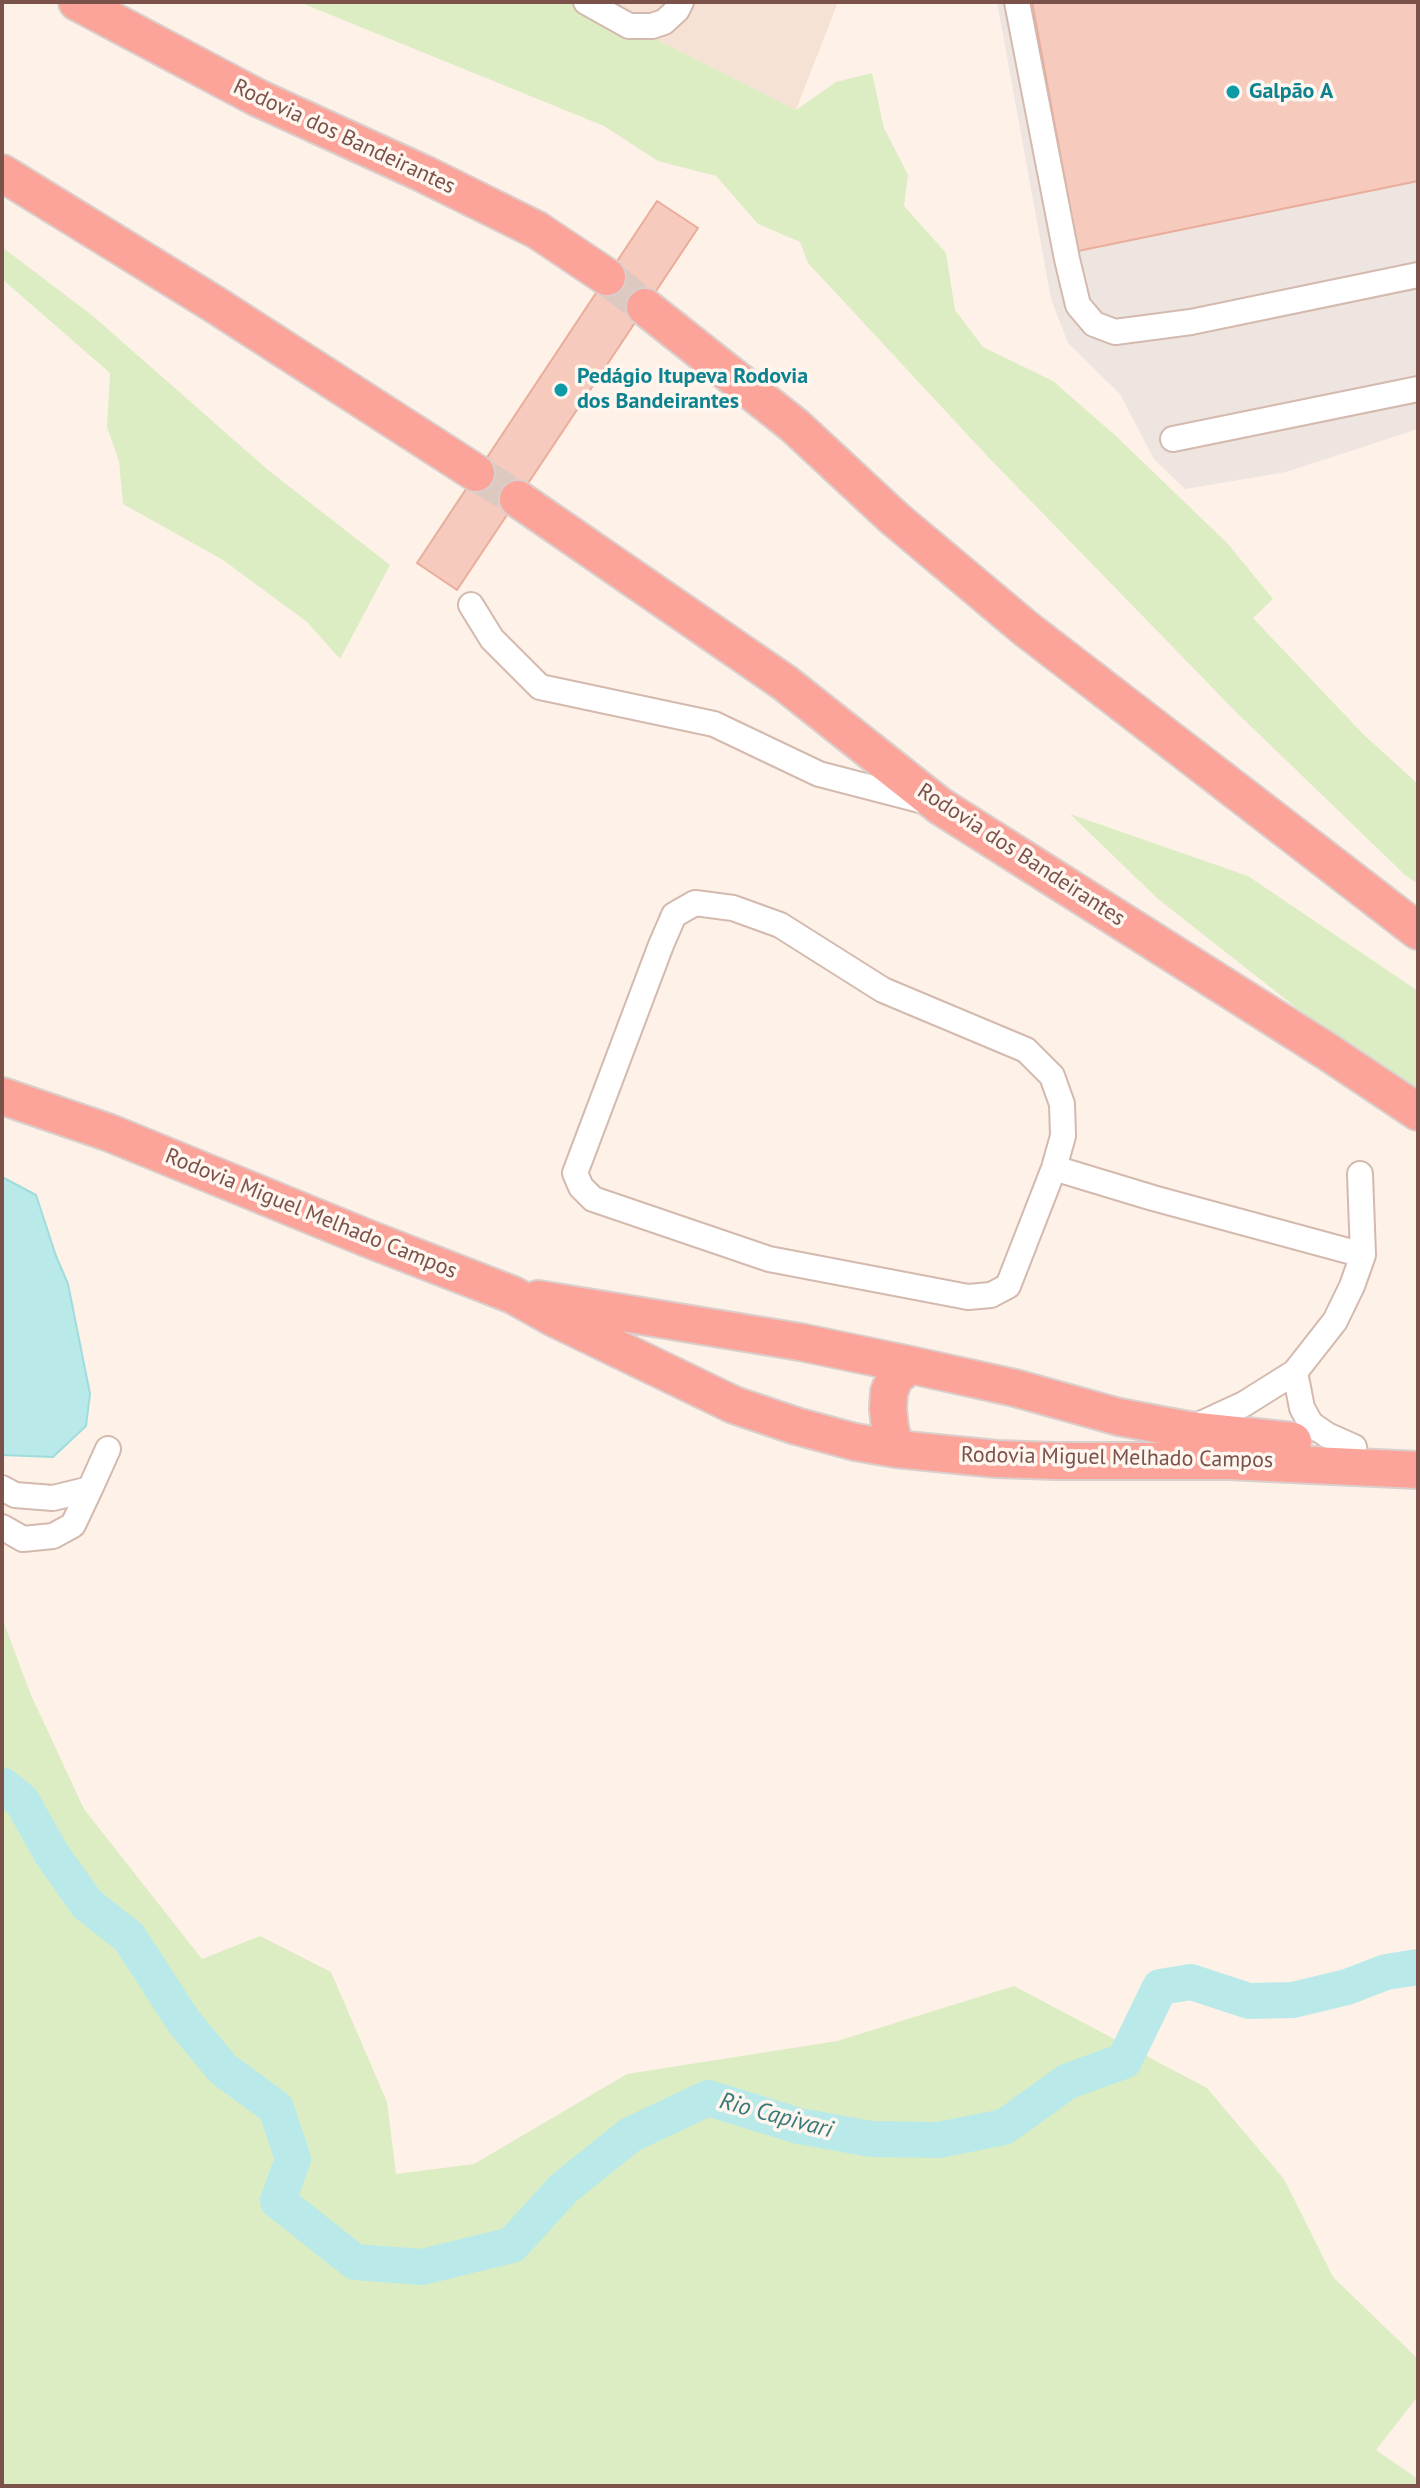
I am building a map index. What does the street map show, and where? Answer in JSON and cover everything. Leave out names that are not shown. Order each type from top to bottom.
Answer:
[{"type":"highway","name":"Rodovia dos Bandeirantes","points":[[77,2],[258,98],[537,230],[607,277]]},
{"type":"highway","points":[[2,173],[214,304],[476,473]]},
{"type":"highway","points":[[645,307],[795,426],[894,518],[1025,628],[1418,931]]},
{"type":"highway","name":"Rodovia dos Bandeirantes","points":[[518,499],[785,683],[940,806],[1315,1043],[1418,1112]]},
{"type":"highway","name":"Rodovia Miguel Melhado Campos","points":[[2,1080],[110,1133]]},
{"type":"highway","name":"Rodovia Miguel Melhado Campos","points":[[2,1096],[110,1133],[513,1295],[734,1405],[855,1442],[1012,1460],[1228,1461],[1418,1470]]},
{"type":"highway","name":"Rodovia Miguel Melhado Campos","points":[[513,1295],[800,1342],[1015,1388],[1119,1417],[1188,1430],[1354,1447],[1418,1450]]},
{"type":"highway","points":[[896,1449],[890,1428],[889,1392],[895,1377],[911,1365]]},
{"type":"street","points":[[586,2],[629,26],[652,26],[664,22],[681,2]]},
{"type":"street","points":[[1017,2],[1078,305],[1094,324],[1115,332],[1191,322],[1418,275]]},
{"type":"street","points":[[1173,439],[1418,389]]},
{"type":"street","points":[[471,605],[492,639],[540,687],[714,724],[819,774],[940,806]]},
{"type":"street","points":[[695,903],[733,908],[780,925],[883,990],[1026,1050],[1052,1076],[1062,1104],[1063,1136],[1054,1168],[1008,1286],[991,1295],[968,1297],[769,1259],[593,1199],[581,1187],[575,1173],[665,935],[674,915],[695,903]]},
{"type":"street","points":[[1054,1168],[1363,1255]]},
{"type":"street","points":[[1188,1430],[1244,1404],[1295,1372],[1335,1321],[1363,1255],[1360,1174]]},
{"type":"street","points":[[1295,1372],[1302,1408],[1311,1424],[1354,1447]]},
{"type":"street","points":[[2,1527],[23,1539],[53,1536],[73,1525],[108,1449]]},
{"type":"street","points":[[2,1488],[15,1495],[53,1498],[90,1489]]},
{"type":"shaded area","points":[[583,2],[838,2],[796,110]]},
{"type":"shaded area","points":[[997,2],[1418,2],[1418,429],[1286,472],[1185,489],[1154,459],[1120,394],[1068,343],[1051,299]]},
{"type":"green space","points":[[299,2],[583,2],[796,110],[836,82],[872,73],[884,128],[908,175],[904,206],[946,253],[955,310],[983,347],[1053,381],[1117,437],[1228,544],[1273,599],[1253,618],[1363,734],[1418,784],[1418,884],[1234,710],[990,459],[808,263],[800,242],[758,224],[716,176],[658,161],[604,126]]},
{"type":"green space","points":[[2,247],[93,316],[268,470],[390,565],[340,659],[307,622],[223,560],[123,504],[119,461],[107,427],[110,373],[2,279]]},
{"type":"green space","points":[[1070,814],[1248,876],[1418,991],[1418,1094],[1340,1042],[1158,899]]},
{"type":"green space","points":[[2,1618],[31,1695],[84,1809],[202,1959],[260,1936],[331,1972],[387,2102],[396,2174],[474,2164],[627,2074],[837,2041],[1014,1986],[1207,2088],[1284,2179],[1333,2277],[1418,2359],[1418,2396],[1376,2450],[1418,2479],[1418,2486],[2,2486]]},
{"type":"water","points":[[2,1177],[36,1195],[68,1284],[90,1394],[86,1426],[53,1457],[2,1455]]},
{"type":"building","name":"Galpão A","points":[[1032,2],[1418,2],[1418,181],[1078,251]]},
{"type":"building","name":"Pedágio Itupeva Rodovia dos Bandeirantes","points":[[657,201],[698,228],[457,590],[417,563]]},
{"type":"waterway","name":"Rio Capivari","points":[[2,1785],[22,1801],[51,1853],[87,1904],[129,1937],[184,2022],[223,2069],[276,2108],[293,2159],[278,2201],[355,2262],[422,2267],[512,2245],[564,2188],[630,2135],[708,2098],[799,2126],[871,2139],[938,2140],[1004,2127],[1068,2081],[1124,2061],[1160,1987],[1191,1982],[1249,2001],[1293,2000],[1347,1987],[1386,1972],[1418,1967]]},
{"type":"tunnel","points":[[607,277],[645,307]]},
{"type":"tunnel","points":[[476,473],[518,499]]},
{"type":"place","name":"Galpão A","points":[[1233,92]]},
{"type":"place","name":"Pedágio Itupeva Rodovia dos Bandeirantes","points":[[561,390]]}]
